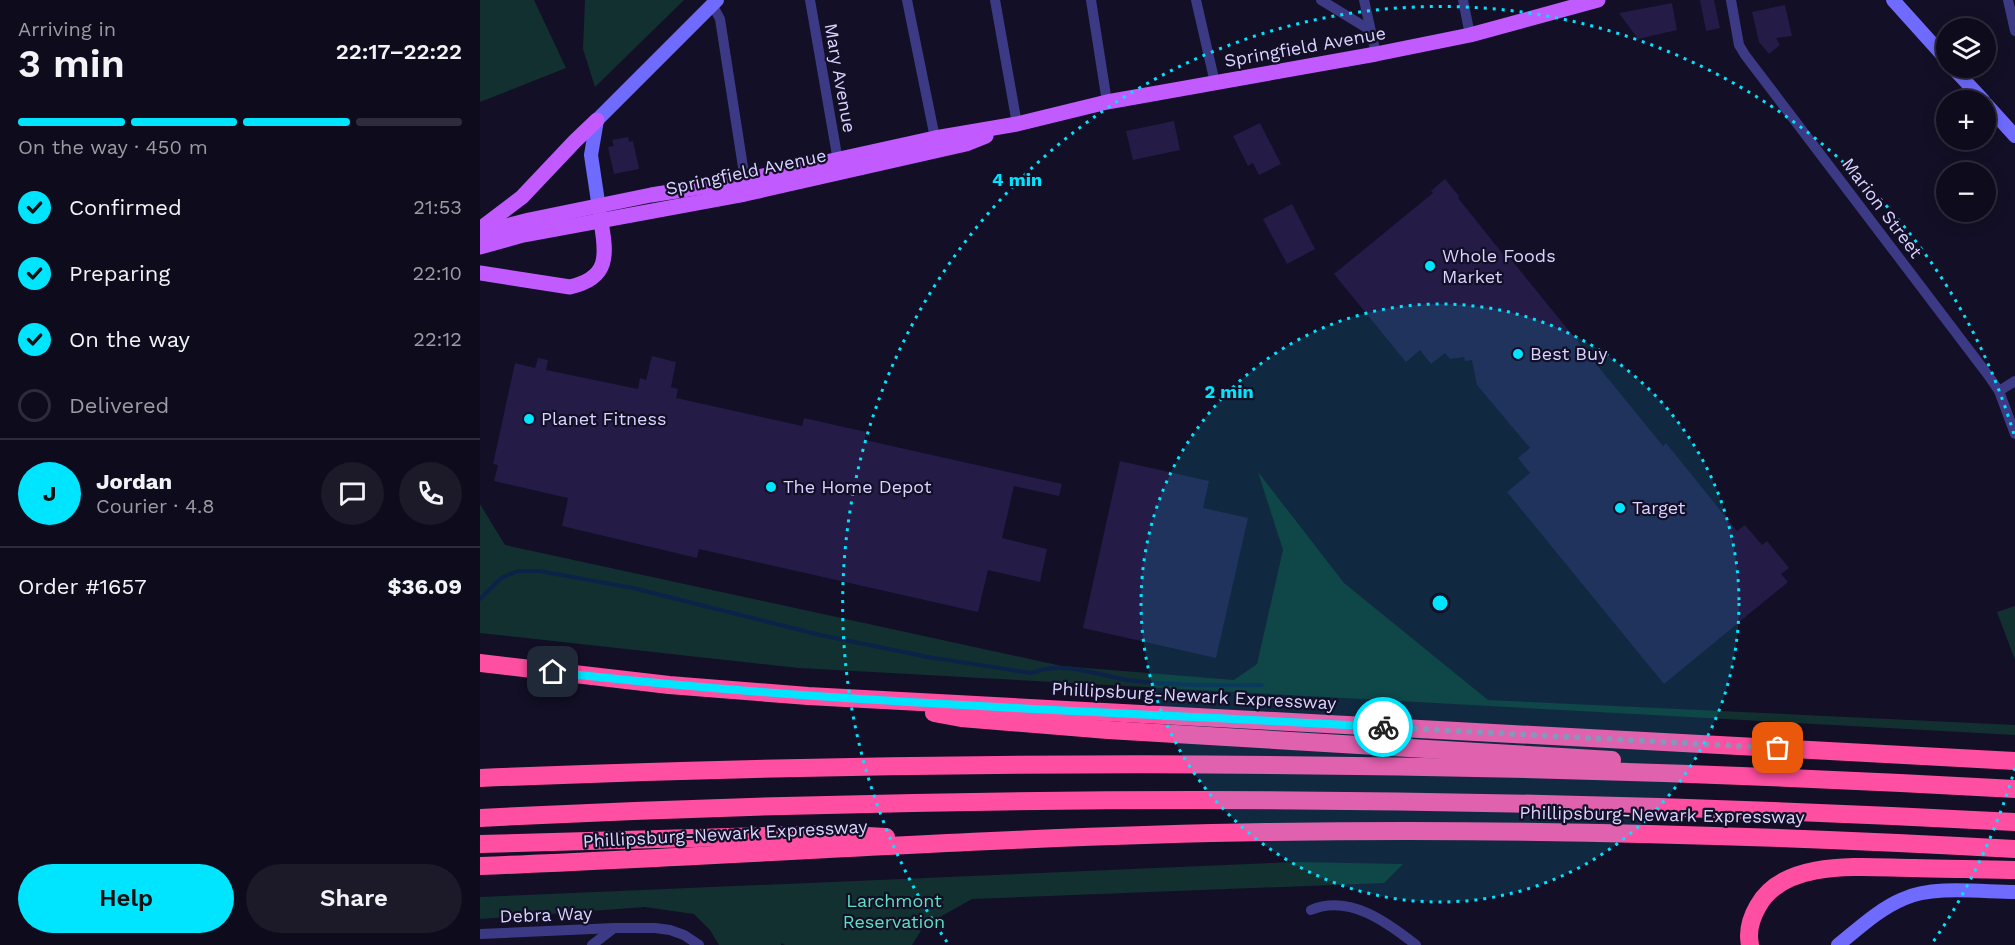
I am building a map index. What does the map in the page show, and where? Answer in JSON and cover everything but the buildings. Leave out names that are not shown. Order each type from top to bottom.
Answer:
[{"type":"highway","name":"Phillipsburg-Newark Expressway","points":[[480,663],[669,685],[855,699],[2015,761]]},
{"type":"highway","points":[[855,699],[961,718],[1066,727],[1636,761],[1724,776]]},
{"type":"highway","points":[[480,778],[676,771],[1083,765],[1374,767],[1724,776],[2015,789]]},
{"type":"highway","name":"Phillipsburg-Newark Expressway","points":[[480,818],[957,802],[1339,800],[1738,809],[2015,822]]},
{"type":"highway","name":"Phillipsburg-Newark Expressway","points":[[480,866],[1266,832],[1547,833],[1814,840],[2015,849]]},
{"type":"highway","points":[[480,844],[830,834],[985,843]]},
{"type":"highway","points":[[1750,945],[1749,934],[1752,918],[1766,894],[1783,882],[1807,872],[1821,869],[1860,868],[2015,870]]},
{"type":"main road","name":"Springfield Avenue","points":[[480,231],[598,205],[745,180],[838,161],[935,138],[1017,124],[1107,102],[1470,35],[1563,4],[1598,0]]},
{"type":"main road","points":[[480,231],[522,197],[597,120]]},
{"type":"main road","name":"Springfield Avenue","points":[[480,247],[523,235],[745,194],[966,144],[1017,124]]},
{"type":"main road","points":[[480,273],[570,287],[584,284],[592,280],[602,269],[606,251],[601,222]]},
{"type":"street","name":"Mary Avenue","points":[[810,0],[838,161]]},
{"type":"street","points":[[907,0],[935,138]]},
{"type":"street","points":[[995,0],[1017,124]]},
{"type":"street","points":[[1091,0],[1107,102]]},
{"type":"street","points":[[1196,0],[1215,83]]},
{"type":"street","points":[[1321,0],[1370,30]]},
{"type":"street","points":[[1364,0],[1376,54]]},
{"type":"street","points":[[1463,0],[1470,35]]},
{"type":"street","name":"Marion Street","points":[[1731,0],[1739,45],[1745,55],[1988,375],[1999,391],[2015,434]]},
{"type":"street","points":[[1893,0],[1936,48]]},
{"type":"street","points":[[2008,0],[2015,31]]},
{"type":"street","points":[[601,222],[591,155],[597,120],[714,2],[720,19],[745,180]]},
{"type":"street","points":[[1962,78],[1973,90]]},
{"type":"street","points":[[1996,115],[2015,136]]},
{"type":"street","points":[[1999,391],[2015,381]]},
{"type":"street","points":[[1838,945],[1889,906],[1912,895],[1948,892],[2015,892]]},
{"type":"street","points":[[1311,910],[1322,905],[1333,905],[1358,910],[1382,920],[1416,945]]},
{"type":"street","points":[[592,945],[614,928]]},
{"type":"street","name":"Debra Way","points":[[480,934],[655,928],[684,935],[699,945]]},
{"type":"green space","points":[[480,0],[534,0],[566,68],[480,102]]},
{"type":"green space","points":[[585,0],[684,0],[595,87],[583,49]]},
{"type":"green space","points":[[1258,472],[1344,583],[1488,700],[2015,725],[2015,735],[799,668],[480,633],[480,504],[505,545],[1062,666],[1234,680],[1257,664],[1283,550]]},
{"type":"green space","points":[[2015,606],[2015,660],[1997,612]]},
{"type":"green space","name":"Larchmont Reservation","points":[[1295,862],[1403,864],[1384,883],[972,899],[924,926],[912,945],[785,945],[781,943],[781,945],[719,945],[710,930],[694,914],[645,907],[480,919],[480,897]]},
{"type":"waterway","points":[[480,599],[501,578],[518,571],[540,571],[633,588],[820,635],[928,657],[1031,673],[1065,668],[1148,682],[1262,685]]},
{"type":"way so far","points":[[1383,727],[1778,748]]},
{"type":"place","name":"Whole Foods Market","points":[[1430,266]]},
{"type":"place","name":"Best Buy","points":[[1518,354]]},
{"type":"place","name":"Planet Fitness","points":[[529,419]]},
{"type":"place","name":"The Home Depot","points":[[771,487]]},
{"type":"place","name":"Target","points":[[1620,508]]},
{"type":"route","points":[[553,672],[669,685],[808,696],[1383,727]]}]
